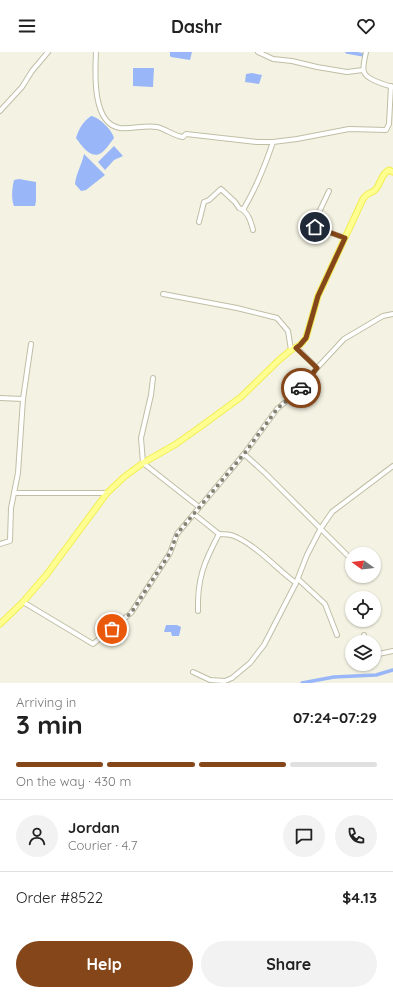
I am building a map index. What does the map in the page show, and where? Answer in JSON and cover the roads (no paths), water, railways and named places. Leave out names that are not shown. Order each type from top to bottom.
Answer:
[{"type":"main road","points":[[0,624],[23,602],[47,574],[107,493],[124,477],[143,463],[176,444],[241,397],[300,345],[306,338],[318,296],[366,194],[376,190],[386,172],[389,170],[393,172]]},
{"type":"street","points":[[0,111],[22,87],[32,71],[48,52]]},
{"type":"street","points":[[96,52],[95,70],[99,106],[103,116],[111,124],[120,128],[147,126],[158,127],[183,137],[186,134],[244,141],[273,142],[349,129],[386,130],[389,124],[392,86],[380,83],[365,74],[363,70],[366,52]]},
{"type":"street","points":[[258,52],[273,59],[292,61],[317,67],[347,72],[363,70]]},
{"type":"street","points":[[243,210],[263,171],[273,142]]},
{"type":"street","points":[[199,222],[204,202],[209,200],[221,189],[235,202],[239,208],[243,210],[250,220],[254,230]]},
{"type":"street","points":[[329,191],[313,225],[345,238]]},
{"type":"street","points":[[163,294],[237,308],[277,318],[288,331],[294,349],[317,368]]},
{"type":"street","points":[[23,602],[94,644],[131,613],[170,553],[177,534],[244,454],[277,409],[302,388],[317,368],[344,339],[383,316],[393,314]]},
{"type":"street","points":[[0,544],[10,541],[12,508],[18,473],[23,400],[31,344]]},
{"type":"street","points":[[153,378],[151,395],[141,438],[143,463],[199,507]]},
{"type":"street","points":[[0,398],[23,400]]},
{"type":"street","points":[[244,454],[345,553]]},
{"type":"street","points":[[193,672],[210,680],[225,681],[232,678],[250,663],[264,645],[297,581],[307,555],[321,528],[332,512],[393,466]]},
{"type":"street","points":[[14,493],[107,493]]},
{"type":"street","points":[[194,514],[219,534],[232,535],[240,539],[262,555],[282,573],[297,581],[325,604],[337,635]]},
{"type":"street","points":[[198,611],[197,592],[199,580],[207,556],[219,534]]},
{"type":"street","points":[[381,654],[393,651]]},
{"type":"street","points":[[201,682],[204,678]]},
{"type":"water","points":[[170,52],[192,52],[190,60],[171,57]]},
{"type":"water","points":[[133,68],[154,68],[153,87],[133,86]]},
{"type":"water","points":[[252,73],[262,75],[259,84],[245,82],[246,74]]},
{"type":"water","points":[[91,116],[105,124],[111,131],[114,138],[105,150],[97,155],[87,151],[76,138],[78,131]]},
{"type":"water","points":[[114,146],[123,156],[114,160],[105,170],[98,162]]},
{"type":"water","points":[[84,154],[105,175],[86,190],[81,191],[75,184]]},
{"type":"water","points":[[19,179],[36,182],[35,206],[14,206],[12,197],[13,183],[14,180]]},
{"type":"water","points":[[166,625],[177,625],[181,627],[179,636],[172,636],[171,632],[164,632]]},
{"type":"waterway","points":[[347,52],[364,55]]},
{"type":"waterway","points":[[302,683],[334,677],[376,675],[393,670]]}]
